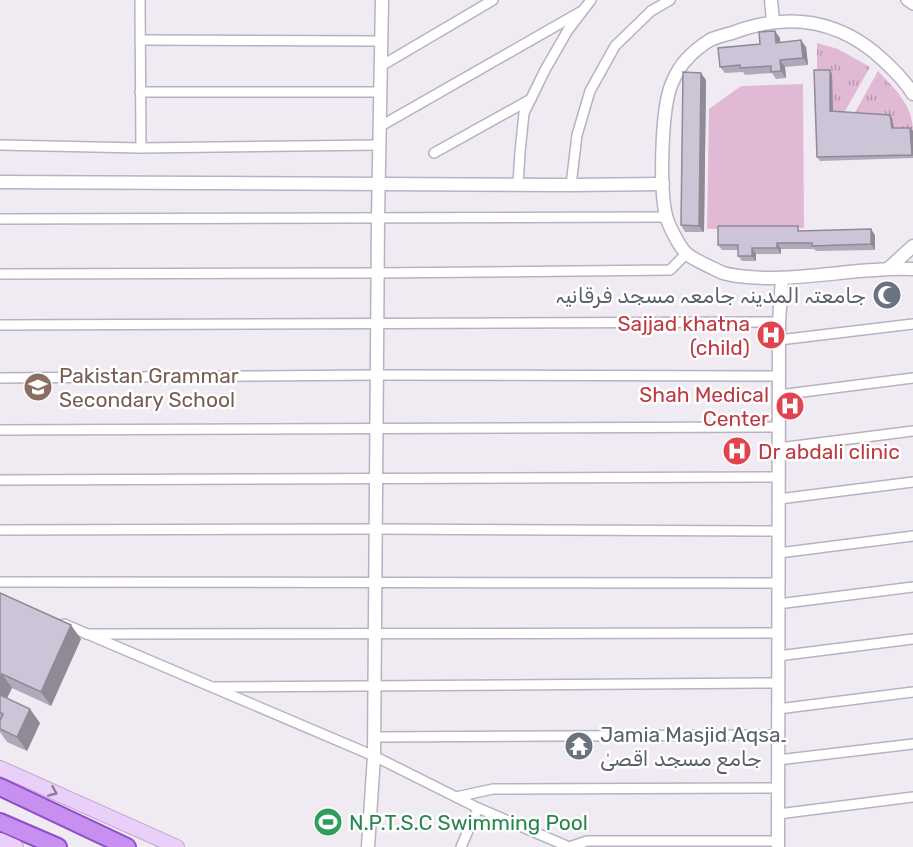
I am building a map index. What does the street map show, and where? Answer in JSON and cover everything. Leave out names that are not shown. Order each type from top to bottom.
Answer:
[{"type":"highway","points":[[0,788],[127,847]]},
{"type":"highway","points":[[0,822],[58,847]]},
{"type":"main road","points":[[0,768],[177,847]]},
{"type":"main road","points":[[0,840],[15,847]]},
{"type":"street","points":[[140,0],[141,148]]},
{"type":"street","points":[[381,66],[493,0]]},
{"type":"street","points":[[518,184],[524,113],[568,30],[591,0]]},
{"type":"street","points":[[571,185],[577,135],[590,91],[615,46],[651,11],[670,0]]},
{"type":"street","points":[[771,0],[773,21]]},
{"type":"street","points":[[906,0],[913,5]]},
{"type":"street","points":[[368,847],[374,756],[379,127],[381,41],[385,2]]},
{"type":"street","points":[[379,127],[582,11]]},
{"type":"street","points":[[913,94],[908,84],[869,47],[844,33],[820,24],[795,21],[773,21],[740,29],[710,40],[685,61],[671,84],[666,109],[663,155],[663,184],[667,217],[673,232],[686,254],[725,273],[746,277],[782,278],[889,268],[913,269]]},
{"type":"street","points":[[140,40],[381,41]]},
{"type":"street","points":[[140,92],[380,92]]},
{"type":"street","points":[[434,153],[531,99]]},
{"type":"street","points":[[0,145],[141,148],[379,145]]},
{"type":"street","points":[[0,182],[663,184]]},
{"type":"street","points":[[0,219],[667,217]]},
{"type":"street","points":[[889,268],[913,246]]},
{"type":"street","points":[[0,274],[670,270],[686,254]]},
{"type":"street","points":[[54,620],[374,756],[478,808],[569,847],[587,841],[778,844],[779,322],[782,278]]},
{"type":"street","points":[[0,326],[779,322]]},
{"type":"street","points":[[779,340],[913,324]]},
{"type":"street","points":[[0,378],[377,375],[779,376]]},
{"type":"street","points":[[779,395],[913,378]]},
{"type":"street","points":[[0,430],[779,427]]},
{"type":"street","points":[[779,448],[913,431]]},
{"type":"street","points":[[0,480],[779,477]]},
{"type":"street","points":[[779,499],[913,482]]},
{"type":"street","points":[[0,530],[778,531]]},
{"type":"street","points":[[778,553],[913,536]]},
{"type":"street","points":[[0,582],[778,583]]},
{"type":"street","points":[[778,604],[913,587]]},
{"type":"street","points":[[86,634],[778,633]]},
{"type":"street","points":[[778,656],[913,639]]},
{"type":"street","points":[[211,687],[778,683]]},
{"type":"street","points":[[778,709],[913,692]]},
{"type":"street","points":[[374,737],[778,735]]},
{"type":"street","points":[[778,760],[913,744]]},
{"type":"street","points":[[456,796],[493,789],[778,788]]},
{"type":"street","points":[[778,814],[913,796]]},
{"type":"street","points":[[461,847],[478,808]]},
{"type":"green space","points":[[817,43],[838,49],[870,67],[843,115],[833,115],[817,73]]},
{"type":"green space","points":[[878,71],[906,105],[913,131],[894,131],[853,116]]},
{"type":"green space","points":[[803,84],[804,228],[707,229],[709,109],[741,86]]},
{"type":"building","points":[[775,31],[776,43],[801,40],[803,58],[780,60],[781,71],[771,72],[771,66],[720,67],[718,48],[760,44],[759,32]]},
{"type":"building","points":[[814,70],[830,70],[830,111],[890,115],[892,128],[910,128],[912,155],[817,157]]},
{"type":"building","points":[[683,72],[701,73],[699,226],[681,225]]},
{"type":"building","points":[[718,226],[798,226],[798,231],[871,229],[871,244],[812,246],[812,243],[777,243],[777,248],[752,248],[752,256],[738,256],[738,245],[718,245]]},
{"type":"building","points":[[0,593],[71,625],[41,692],[2,674],[0,677]]},
{"type":"building","points":[[0,695],[30,709],[17,737],[0,729],[3,714],[0,712]]},
{"type":"place","name":"جامعتہ المدینہ جامعہ مسجد فرقانیہ","points":[[887,295]]},
{"type":"place","name":"Sajjad khatna (child)","points":[[771,335]]},
{"type":"place","name":"Pakistan Grammar Secondary School","points":[[38,387]]},
{"type":"place","name":"Shah Medical Center","points":[[790,406]]},
{"type":"place","name":"Dr abdali clinic","points":[[737,451]]},
{"type":"place","name":"Jamia Masjid Aqsa۔ جامع مسجد اقصیٰ","points":[[579,746]]},
{"type":"place","name":"N.P.T.S.C Swimming Pool","points":[[328,822]]}]
